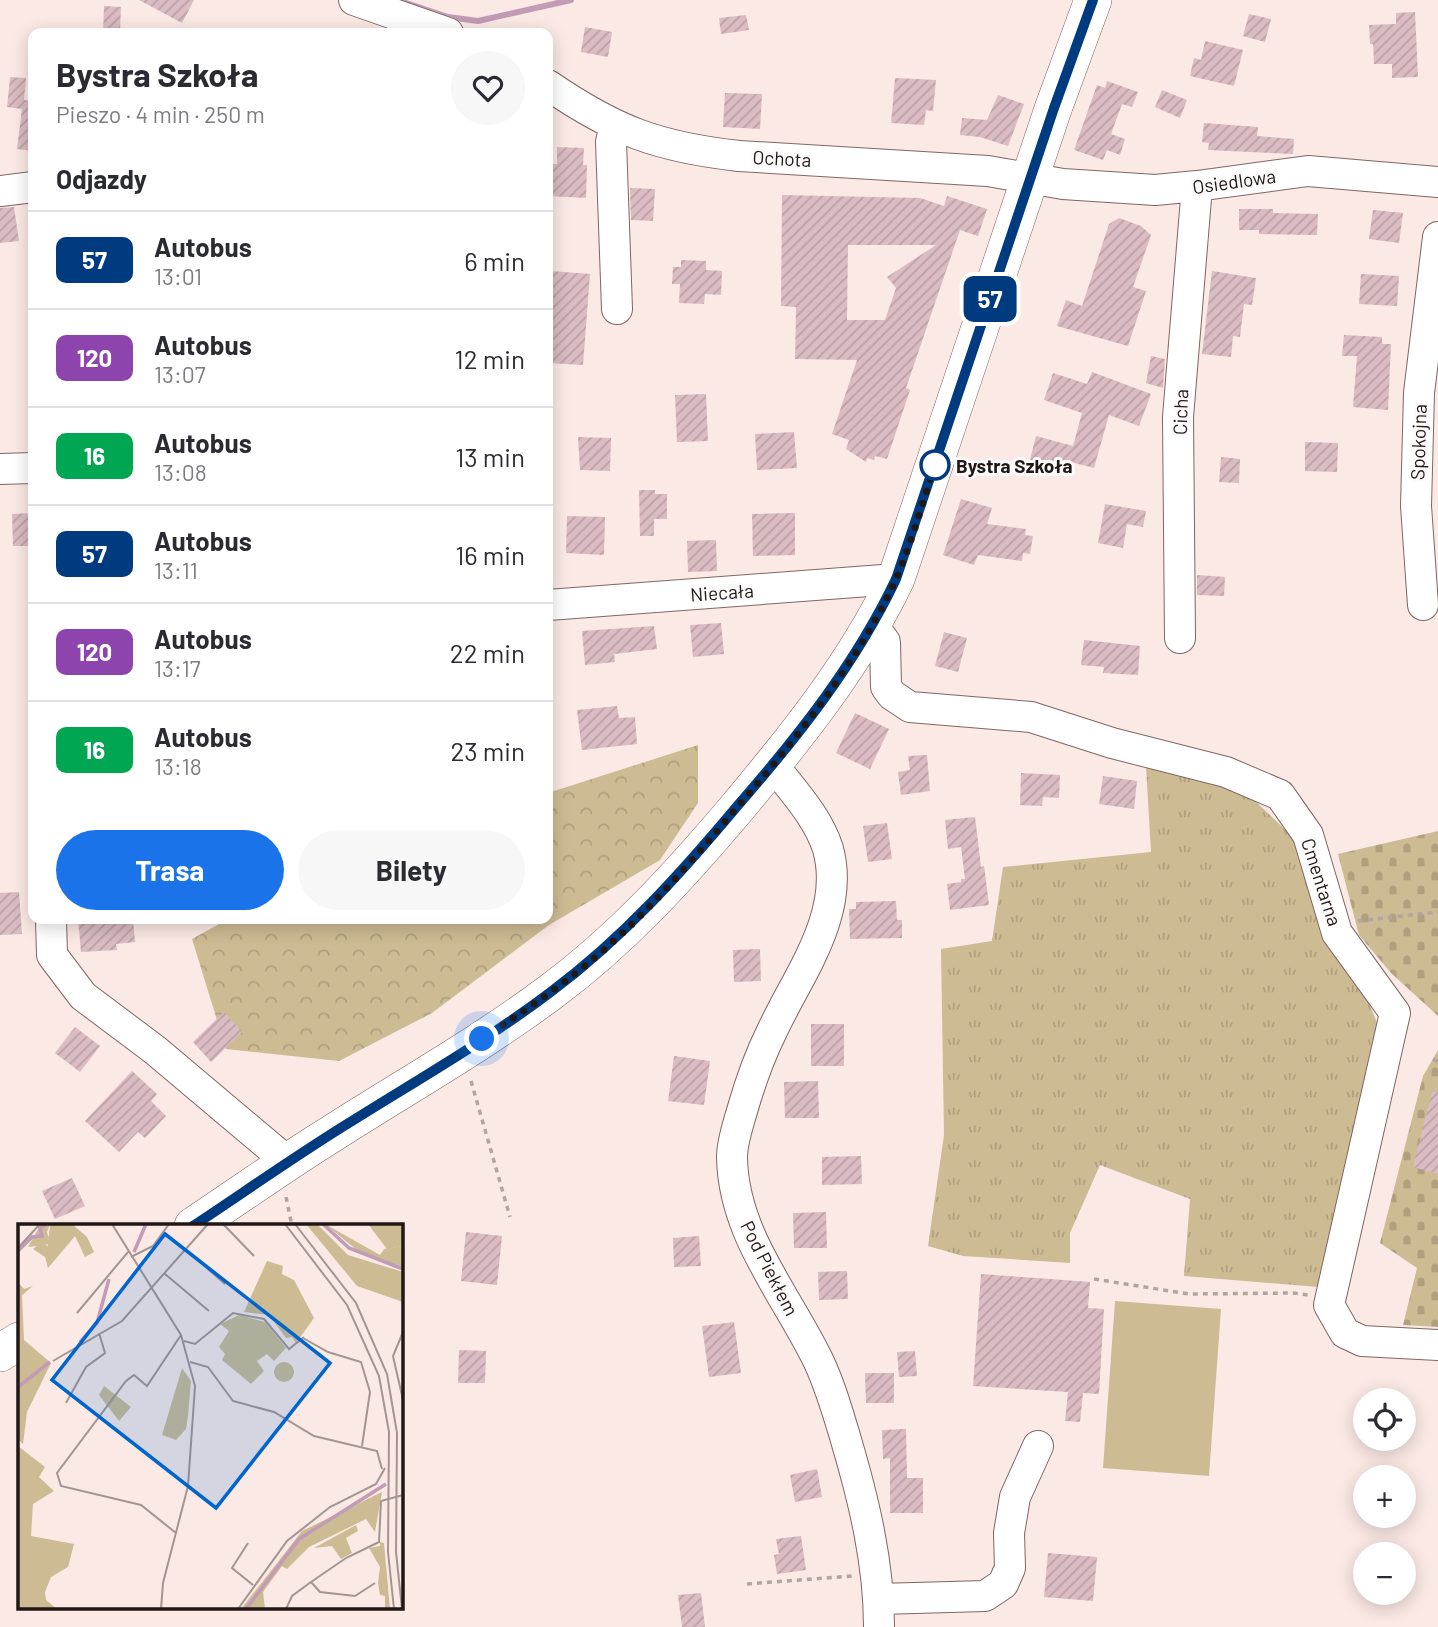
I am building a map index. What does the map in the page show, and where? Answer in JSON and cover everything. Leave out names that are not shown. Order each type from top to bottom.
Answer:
[{"type":"main road","points":[[195,1224],[553,990],[617,938],[680,874],[773,765],[831,691],[873,625],[896,579],[1030,178],[1093,0]]},
{"type":"main road","points":[[0,1353],[18,1342]]},
{"type":"street","points":[[354,0],[434,28]]},
{"type":"street","name":"Ochota","points":[[553,88],[594,116],[615,126],[645,138],[701,152],[988,171],[1030,178]]},
{"type":"street","points":[[615,126],[611,142],[617,309]]},
{"type":"street","name":"Osiedlowa","points":[[1030,178],[1110,188],[1154,190],[1308,172],[1438,182]]},
{"type":"street","name":"Cicha","points":[[1180,638],[1178,417],[1197,187]]},
{"type":"street","points":[[0,191],[28,188]]},
{"type":"street","name":"Spokojna","points":[[1423,606],[1416,506],[1419,393],[1438,237]]},
{"type":"street","points":[[0,469],[28,468]]},
{"type":"street","name":"Niecała","points":[[553,605],[896,579]]},
{"type":"street","name":"Cmentarna","points":[[873,625],[885,642],[886,687],[891,695],[910,706],[1031,717],[1112,743],[1226,772],[1280,795],[1308,835],[1337,933],[1395,1013],[1329,1305]]},
{"type":"street","name":"Pod Piekłem","points":[[773,765],[804,805],[823,836],[832,871],[831,899],[822,929],[771,1032],[750,1082],[732,1155],[735,1184],[750,1238],[820,1363],[834,1401],[868,1520],[878,1600]]},
{"type":"street","points":[[51,924],[52,955],[83,996],[155,1050],[288,1162]]},
{"type":"street","points":[[1329,1305],[1345,1333],[1362,1341],[1438,1345]]},
{"type":"street","points":[[878,1600],[985,1596],[1003,1584],[1010,1568],[1009,1532],[1015,1497],[1038,1446]]},
{"type":"path","points":[[1356,921],[1438,912]]},
{"type":"path","points":[[460,1053],[510,1217]]},
{"type":"path","points":[[1094,1279],[1189,1294],[1293,1293],[1329,1305]]},
{"type":"path","points":[[747,1584],[878,1600]]},
{"type":"green space","points":[[698,745],[698,803],[660,860],[553,923],[553,791]]},
{"type":"green space","points":[[1146,766],[1202,776],[1252,798],[1294,838],[1355,969],[1382,1035],[1319,1287],[1184,1276],[1190,1199],[1100,1165],[1070,1233],[1070,1263],[963,1256],[928,1246],[944,1135],[941,949],[992,941],[1003,867],[1151,852]]},
{"type":"green space","points":[[1438,831],[1438,1016],[1391,973],[1359,935],[1338,854]]},
{"type":"green space","points":[[219,924],[551,924],[432,1013],[339,1061],[226,1049],[192,939]]},
{"type":"green space","points":[[1438,1050],[1438,1327],[1403,1325],[1417,1268],[1380,1243],[1423,1076]]},
{"type":"green space","points":[[1115,1301],[1221,1309],[1209,1476],[1103,1468]]},
{"type":"building","points":[[139,0],[194,0],[182,23]]},
{"type":"building","points":[[104,6],[121,7],[120,28],[103,28]]},
{"type":"building","points":[[1415,12],[1418,77],[1392,78],[1392,64],[1374,64],[1369,25],[1396,24],[1396,13]]},
{"type":"building","points":[[1249,14],[1271,19],[1265,42],[1243,36]]},
{"type":"building","points":[[746,15],[749,30],[721,34],[719,18]]},
{"type":"building","points":[[585,27],[612,32],[608,57],[581,52]]},
{"type":"building","points":[[1205,41],[1243,50],[1234,86],[1190,76],[1194,58],[1201,60]]},
{"type":"building","points":[[10,77],[26,78],[24,100],[28,100],[28,150],[17,149],[22,109],[7,107]]},
{"type":"building","points":[[895,78],[936,80],[933,111],[926,110],[924,125],[891,123]]},
{"type":"building","points":[[1107,81],[1138,92],[1132,107],[1122,104],[1111,134],[1125,139],[1120,155],[1107,150],[1103,160],[1074,150],[1097,85],[1105,88]]},
{"type":"building","points":[[1162,90],[1187,100],[1180,118],[1155,107]]},
{"type":"building","points":[[725,93],[762,94],[760,129],[723,127]]},
{"type":"building","points":[[998,95],[1024,104],[1008,146],[980,137],[960,135],[962,118],[987,120]]},
{"type":"building","points":[[1204,123],[1258,127],[1257,136],[1294,139],[1293,154],[1208,150],[1209,143],[1202,142]]},
{"type":"building","points":[[557,147],[584,148],[583,165],[587,165],[586,198],[553,196],[553,164],[557,164]]},
{"type":"building","points":[[630,188],[655,189],[653,221],[631,220]]},
{"type":"building","points":[[782,195],[920,198],[944,206],[947,196],[987,209],[978,236],[960,230],[906,388],[910,390],[887,459],[875,456],[874,460],[867,458],[866,462],[846,449],[849,440],[832,434],[857,360],[795,359],[796,307],[781,306]],"holes":[[[848,245],[936,245],[887,277],[896,288],[885,320],[847,320]]]},
{"type":"building","points":[[14,207],[19,241],[0,243],[0,208]]},
{"type":"building","points":[[1239,209],[1273,209],[1273,213],[1318,214],[1317,235],[1259,234],[1259,230],[1239,230]]},
{"type":"building","points":[[1373,210],[1403,213],[1399,243],[1369,239]]},
{"type":"building","points":[[1119,218],[1141,226],[1151,235],[1133,287],[1146,291],[1128,346],[1057,326],[1066,300],[1082,306],[1109,224]]},
{"type":"building","points":[[681,260],[706,261],[706,270],[722,271],[721,295],[705,294],[704,304],[679,303],[680,284],[672,284],[673,267],[681,267]]},
{"type":"building","points":[[553,271],[590,274],[583,365],[553,363]]},
{"type":"building","points":[[1212,271],[1256,278],[1252,305],[1244,304],[1240,337],[1233,336],[1231,357],[1202,354]]},
{"type":"building","points":[[1361,274],[1399,276],[1397,306],[1359,304]]},
{"type":"building","points":[[1344,335],[1382,337],[1382,344],[1391,344],[1388,410],[1353,407],[1357,356],[1342,356]]},
{"type":"building","points":[[1151,356],[1165,359],[1163,388],[1146,383]]},
{"type":"building","points":[[1092,372],[1151,394],[1139,426],[1109,415],[1094,468],[1063,460],[1063,463],[1056,461],[1053,470],[1029,464],[1036,436],[1073,446],[1082,413],[1044,400],[1053,373],[1087,384]]},
{"type":"building","points":[[706,394],[708,441],[677,442],[675,395]]},
{"type":"building","points":[[794,432],[797,468],[757,470],[755,434]]},
{"type":"building","points":[[578,437],[611,438],[610,471],[580,470]]},
{"type":"building","points":[[1305,442],[1338,443],[1337,472],[1305,471]]},
{"type":"building","points":[[1221,457],[1240,459],[1239,483],[1219,482]]},
{"type":"building","points":[[639,490],[655,490],[655,494],[667,494],[667,519],[654,519],[654,536],[640,536]]},
{"type":"building","points":[[961,499],[992,508],[987,524],[1026,529],[1025,535],[1033,536],[1030,554],[1023,553],[1022,561],[978,555],[974,565],[943,555]]},
{"type":"building","points":[[1105,504],[1146,511],[1143,527],[1127,524],[1123,548],[1098,543]]},
{"type":"building","points":[[28,513],[28,546],[13,546],[12,514]]},
{"type":"building","points":[[795,513],[795,555],[753,556],[752,514]]},
{"type":"building","points":[[567,516],[605,517],[604,555],[566,553]]},
{"type":"building","points":[[716,540],[717,571],[688,572],[687,541]]},
{"type":"building","points":[[1197,575],[1225,577],[1224,596],[1197,595]]},
{"type":"building","points":[[721,623],[724,654],[693,657],[690,625]]},
{"type":"building","points":[[654,626],[657,649],[614,654],[615,662],[585,665],[582,631]]},
{"type":"building","points":[[944,632],[967,638],[958,672],[935,666]]},
{"type":"building","points":[[1084,640],[1140,646],[1138,675],[1103,673],[1104,667],[1081,665]]},
{"type":"building","points":[[617,706],[619,718],[635,717],[637,744],[582,750],[577,710]]},
{"type":"building","points":[[855,713],[889,729],[870,769],[836,753]]},
{"type":"building","points":[[927,755],[930,791],[901,795],[898,772],[910,770],[908,756]]},
{"type":"building","points":[[1021,773],[1060,775],[1059,798],[1043,797],[1042,806],[1020,805]]},
{"type":"building","points":[[1103,776],[1137,781],[1134,809],[1099,804]]},
{"type":"building","points":[[975,817],[989,905],[950,910],[947,884],[965,879],[961,847],[948,849],[945,820]]},
{"type":"building","points":[[887,823],[892,859],[868,862],[863,826]]},
{"type":"building","points":[[19,892],[22,934],[0,935],[0,893]]},
{"type":"building","points":[[896,901],[897,920],[902,920],[902,938],[850,939],[849,909],[856,909],[856,902]]},
{"type":"building","points":[[78,924],[133,924],[135,942],[116,944],[117,950],[81,952]]},
{"type":"building","points":[[760,949],[761,981],[734,982],[733,950]]},
{"type":"building","points":[[224,1012],[242,1032],[211,1062],[193,1042]]},
{"type":"building","points":[[811,1024],[844,1024],[844,1066],[811,1066]]},
{"type":"building","points":[[75,1027],[100,1046],[80,1072],[55,1053]]},
{"type":"building","points":[[674,1056],[710,1061],[704,1105],[668,1101]]},
{"type":"building","points":[[132,1071],[157,1094],[151,1101],[166,1116],[145,1138],[138,1132],[119,1152],[85,1121]]},
{"type":"building","points":[[818,1081],[819,1118],[785,1118],[784,1082]]},
{"type":"building","points":[[1432,1092],[1438,1092],[1438,1174],[1413,1167]]},
{"type":"building","points":[[861,1156],[862,1184],[822,1185],[822,1157]]},
{"type":"building","points":[[72,1178],[85,1206],[55,1219],[42,1191]]},
{"type":"building","points":[[826,1212],[827,1248],[794,1248],[793,1213]]},
{"type":"building","points":[[466,1232],[502,1236],[497,1285],[461,1281]]},
{"type":"building","points":[[699,1236],[701,1266],[674,1267],[673,1238]]},
{"type":"building","points":[[847,1271],[848,1299],[819,1300],[818,1272]]},
{"type":"building","points":[[981,1274],[1090,1282],[1088,1308],[1104,1309],[1099,1394],[1083,1393],[1080,1422],[1065,1421],[1068,1392],[973,1386]]},
{"type":"building","points":[[734,1322],[741,1373],[709,1377],[702,1326]]},
{"type":"building","points":[[459,1350],[486,1351],[485,1383],[458,1383]]},
{"type":"building","points":[[915,1351],[917,1376],[899,1377],[897,1352]]},
{"type":"building","points":[[865,1373],[894,1373],[894,1403],[866,1403]]},
{"type":"building","points":[[906,1429],[907,1478],[923,1478],[923,1513],[890,1513],[890,1458],[883,1459],[882,1430]]},
{"type":"building","points":[[817,1469],[822,1497],[795,1502],[790,1475]]},
{"type":"building","points":[[801,1536],[806,1570],[777,1574],[774,1555],[779,1554],[776,1539]]},
{"type":"building","points":[[1048,1553],[1097,1557],[1093,1601],[1044,1597]]},
{"type":"building","points":[[701,1593],[705,1627],[682,1627],[678,1595]]},
{"type":"waterway","points":[[400,1],[448,17],[478,21],[571,0]]},
{"type":"bus line","name":"57","points":[[196,1224],[323,1139],[524,1012],[617,938],[690,863],[831,691],[866,638],[896,579],[1054,108],[1093,0]]},
{"type":"place","name":"Bystra Szkoła","points":[[935,465]]},
{"type":"route","points":[[482,1039],[524,1012],[617,938],[690,863],[804,726],[866,638],[887,597],[914,530],[935,465]]}]
